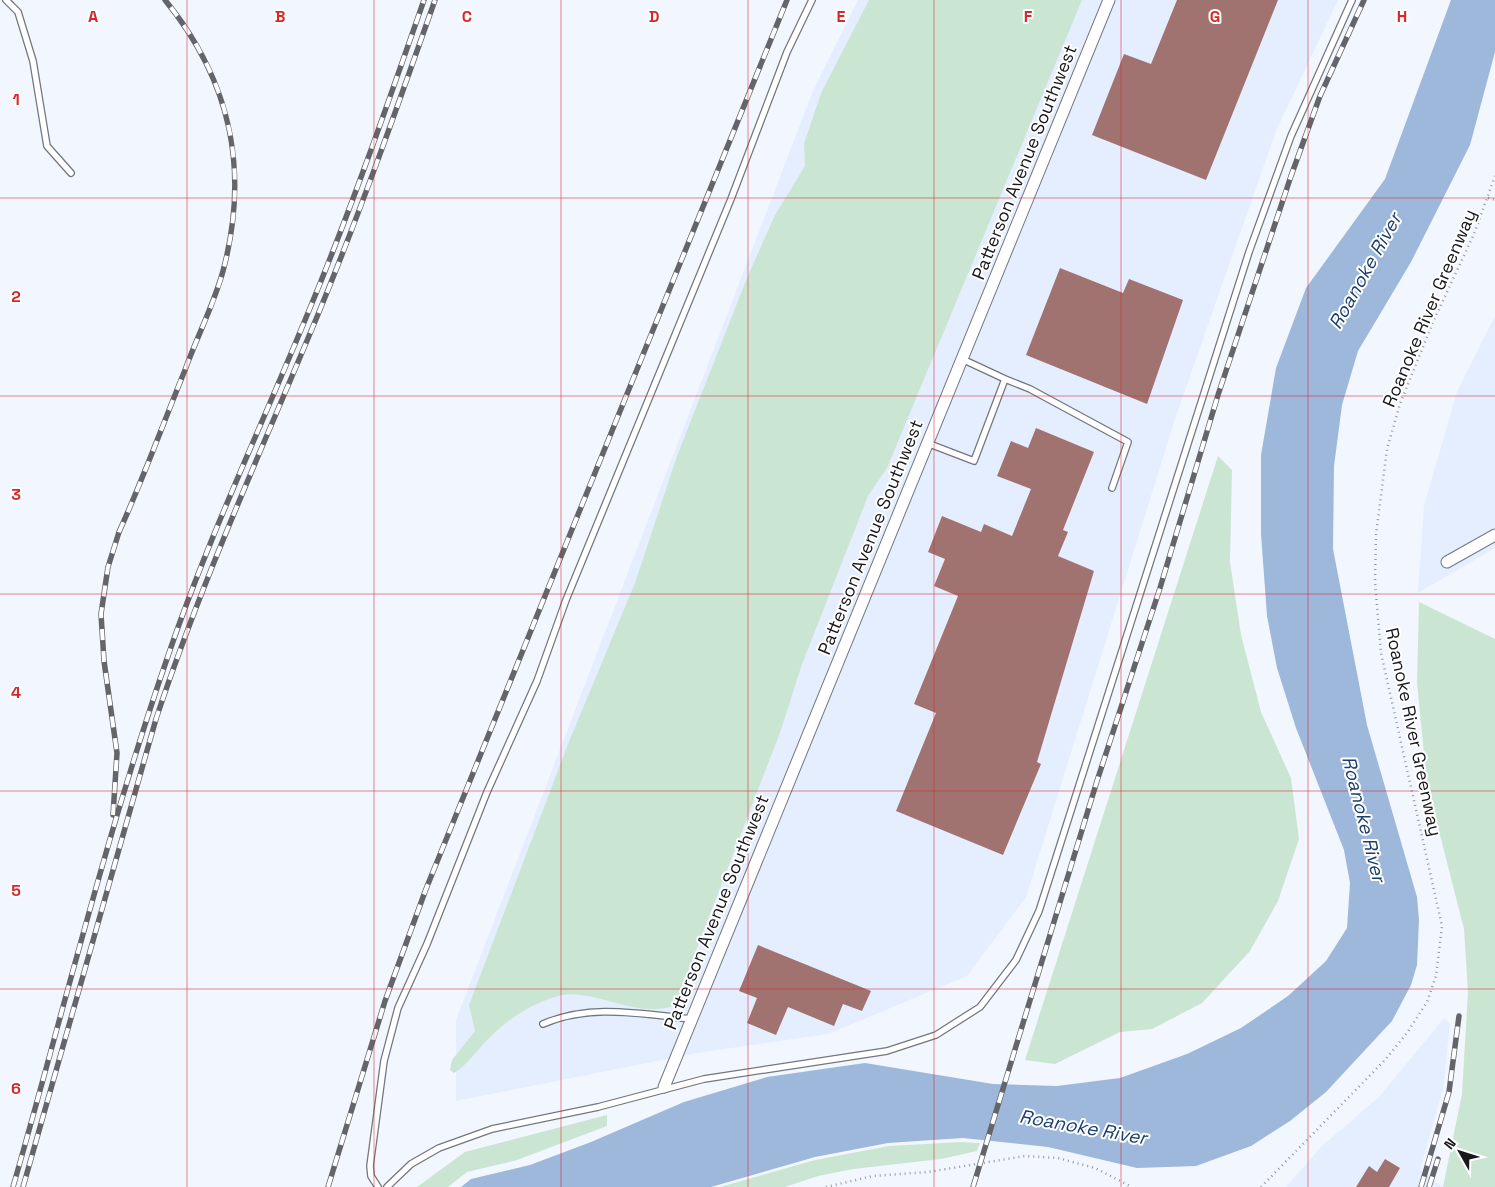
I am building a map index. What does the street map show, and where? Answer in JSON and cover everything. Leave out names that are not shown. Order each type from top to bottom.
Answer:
[{"type":"street","name":"Patterson Avenue Southwest","points":[[664,1087],[822,698],[862,608],[927,444],[1109,0]]},
{"type":"street","points":[[1447,562],[1495,535]]},
{"type":"lane","points":[[6,0],[18,12],[33,61],[47,146],[71,173]]},
{"type":"lane","points":[[378,1187],[371,1176],[370,1166],[384,1061],[398,1008],[427,944],[487,792],[537,681],[566,600],[731,199],[786,52],[812,0]]},
{"type":"lane","points":[[387,1187],[411,1164],[439,1148],[468,1136],[598,1106],[664,1087],[704,1078],[887,1051],[936,1035],[980,1007],[1016,960],[1039,911],[1249,252],[1291,136],[1352,0]]},
{"type":"lane","points":[[962,359],[1030,389],[1128,442],[1112,488]]},
{"type":"lane","points":[[927,444],[974,461],[1005,379]]},
{"type":"lane","points":[[542,1024],[572,1014],[594,1011],[692,1019]]},
{"type":"path","name":"Roanoke River Greenway","points":[[1261,1187],[1385,1060],[1407,1033],[1427,1002],[1436,976],[1442,926],[1381,653],[1375,582],[1376,534],[1387,449],[1400,404],[1417,359],[1488,198],[1495,176]]},
{"type":"path","points":[[1488,198],[1495,200]]},
{"type":"path","points":[[826,1187],[873,1176],[928,1172],[1025,1156],[1058,1158],[1095,1168],[1132,1187]]},
{"type":"shaded area","points":[[858,0],[1338,0],[1276,131],[1175,419],[1026,897],[967,976],[828,1034],[697,1053],[456,1101],[456,1020],[813,91]]},
{"type":"shaded area","points":[[1495,316],[1495,548],[1418,593],[1424,506],[1457,392]]},
{"type":"shaded area","points":[[1444,1018],[1450,1024],[1443,1089],[1420,1170],[1443,1187],[1286,1187],[1321,1147],[1379,1097]]},
{"type":"green space","points":[[869,0],[1082,0],[887,468],[868,496],[801,667],[781,730],[675,1005],[662,1009],[648,1009],[575,994],[552,998],[532,1006],[505,1024],[454,1073],[450,1070],[452,1060],[475,1031],[469,1005],[568,744],[635,583],[677,456],[747,278],[775,215],[805,166],[804,143],[822,91]]},
{"type":"green space","points":[[1218,456],[1232,470],[1230,562],[1241,635],[1261,712],[1291,778],[1299,839],[1278,901],[1250,951],[1202,1003],[1152,1029],[1120,1032],[1055,1064],[1025,1060]]},
{"type":"green space","points":[[1419,602],[1495,639],[1495,1187],[1443,1187],[1462,1094],[1468,992],[1464,929],[1427,784],[1417,683]]},
{"type":"green space","points":[[607,1115],[607,1126],[517,1160],[467,1172],[448,1187],[417,1187],[465,1152]]},
{"type":"green space","points":[[961,1142],[980,1143],[977,1151],[941,1159],[853,1169],[818,1176],[785,1187],[720,1187],[815,1160],[889,1146]]},
{"type":"water","name":"Roanoke River","points":[[1451,0],[1495,0],[1495,52],[1470,145],[1411,262],[1358,351],[1342,405],[1334,466],[1333,549],[1367,725],[1417,897],[1419,920],[1417,965],[1411,985],[1392,1021],[1326,1092],[1290,1121],[1251,1146],[1196,1166],[1137,1168],[1048,1147],[963,1138],[888,1143],[815,1157],[711,1187],[461,1187],[471,1179],[530,1165],[591,1142],[684,1102],[767,1077],[865,1063],[993,1084],[1057,1086],[1120,1078],[1187,1054],[1241,1028],[1288,996],[1326,961],[1347,928],[1350,883],[1344,850],[1296,728],[1277,668],[1267,616],[1261,534],[1261,455],[1276,368],[1306,288],[1385,179]]},
{"type":"building","points":[[1177,0],[1278,0],[1206,180],[1092,135],[1124,54],[1151,64]]},
{"type":"building","points":[[1060,268],[1123,293],[1129,279],[1183,300],[1147,404],[1026,355]]},
{"type":"building","points":[[1036,428],[1094,452],[1063,530],[1068,532],[1058,556],[1094,571],[1037,762],[1041,764],[1003,855],[896,811],[936,713],[914,704],[958,596],[934,586],[945,559],[928,552],[942,516],[981,532],[984,524],[1012,536],[1031,489],[997,476],[1011,441],[1028,448]]},
{"type":"building","points":[[758,945],[871,991],[862,1011],[843,1004],[834,1026],[788,1007],[776,1035],[747,1023],[757,998],[739,991]]},
{"type":"building","points":[[1385,1159],[1400,1168],[1389,1187],[1356,1187],[1369,1166],[1377,1172]]},
{"type":"railway","points":[[113,815],[117,753],[104,661],[101,614],[108,567],[119,532],[145,472],[219,283],[231,234],[235,197],[234,162],[229,128],[219,95],[206,62],[188,31],[165,0]]},
{"type":"railway","points":[[13,1187],[106,852],[169,653],[201,566],[340,232],[424,0]]},
{"type":"railway","points":[[23,1187],[156,719],[174,667],[213,565],[335,274],[435,0]]},
{"type":"railway","points":[[328,1187],[385,1001],[426,889],[787,0]]},
{"type":"railway","points":[[973,1187],[1097,781],[1160,588],[1218,395],[1291,176],[1320,96],[1364,0]]},
{"type":"railway","points":[[1421,1187],[1449,1092],[1459,1016]]},
{"type":"railway","points":[[1429,1187],[1438,1159]]}]
